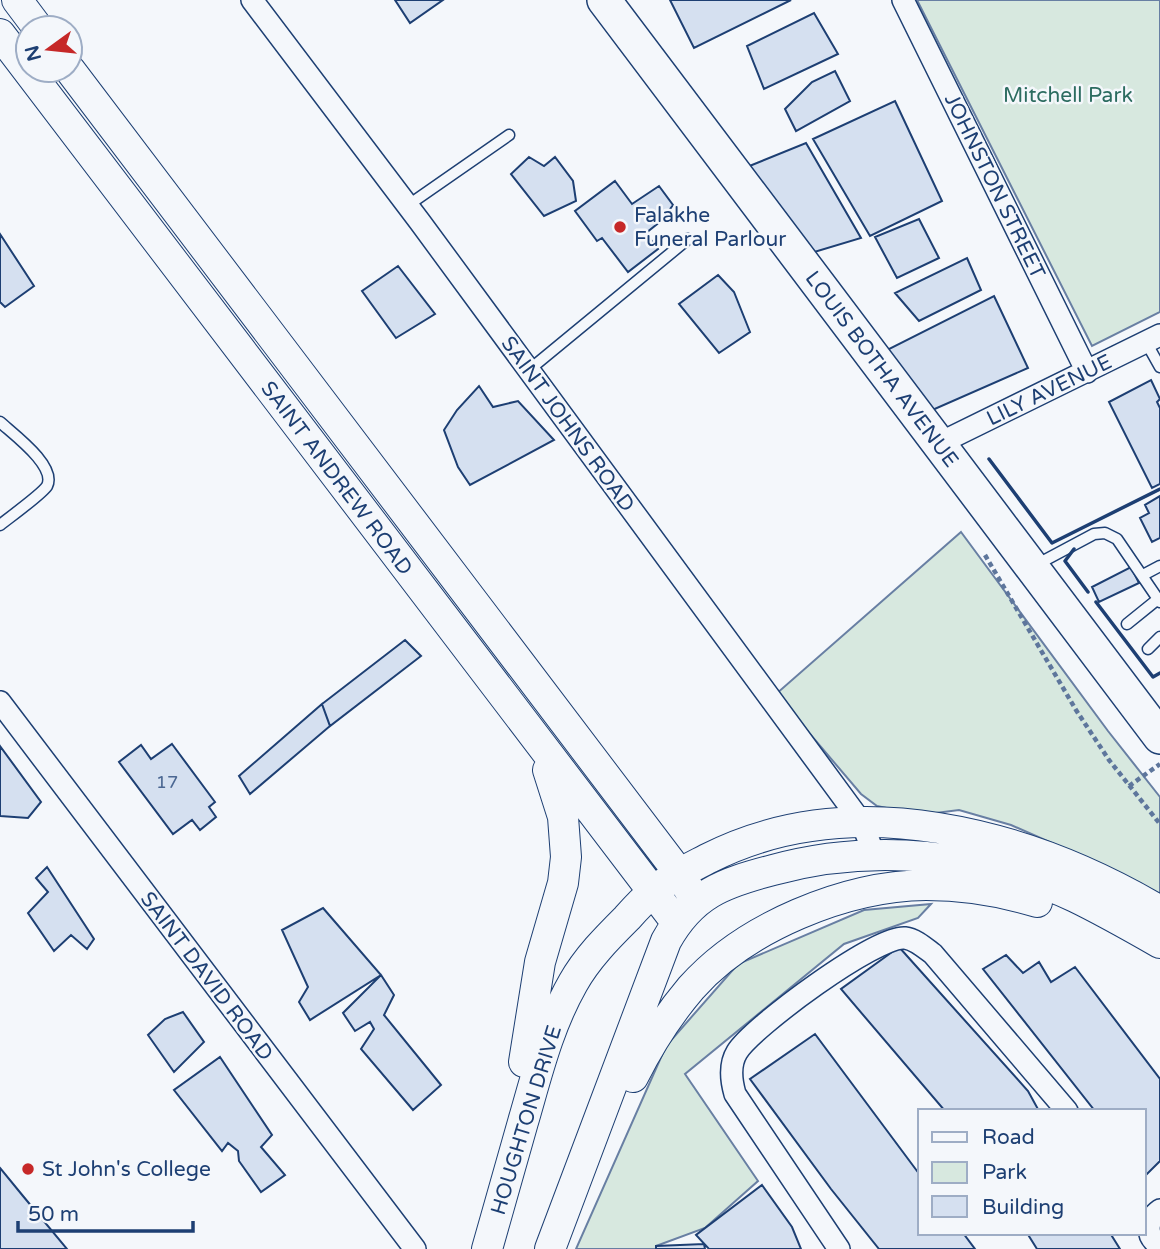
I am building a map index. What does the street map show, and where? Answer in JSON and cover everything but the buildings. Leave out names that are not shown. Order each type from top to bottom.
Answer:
[{"type":"main road","name":"LOUIS BOTHA AVENUE","points":[[604,0],[1160,737]]},
{"type":"main road","name":"SAINT ANDREW ROAD","points":[[0,34],[653,892],[686,911]]},
{"type":"main road","name":"SAINT ANDREW ROAD","points":[[81,84],[679,873],[686,911]]},
{"type":"main road","points":[[487,1249],[489,1213],[522,1071],[540,962],[563,883],[566,857],[563,817],[556,790],[542,756],[514,712]]},
{"type":"main road","name":"HOUGHTON DRIVE","points":[[487,1249],[541,1057],[565,998],[584,965],[653,892],[679,873],[718,853],[762,837],[814,826],[862,823],[908,825],[985,836],[1068,864],[1126,891],[1160,911]]},
{"type":"main road","points":[[550,1249],[645,1001],[658,960],[686,911],[718,888],[753,875],[838,856],[874,854],[954,861],[1010,874],[1073,896],[1160,943]]},
{"type":"main road","points":[[562,1221],[571,1216],[580,1199],[625,1093],[665,1021],[692,987],[753,937],[826,904],[891,888],[911,886],[968,887],[1010,895],[1088,917],[1119,920]]},
{"type":"street","name":"SAINT JOHNS ROAD","points":[[252,0],[529,370],[862,823],[874,854]]},
{"type":"street","name":"JOHNSTON STREET","points":[[904,0],[1087,372]]},
{"type":"street","name":"LILY AVENUE","points":[[938,444],[1153,339]]},
{"type":"street","name":"SAINT DAVID ROAD","points":[[0,702],[415,1249]]},
{"type":"street","points":[[839,1249],[735,1094],[731,1075],[733,1060],[738,1050],[773,1016],[873,948],[904,938],[933,954],[1065,1109]]},
{"type":"street","points":[[1153,1208],[1149,1230],[1154,1246]]},
{"type":"lane","points":[[407,206],[509,135]]},
{"type":"lane","points":[[529,370],[688,239]]},
{"type":"lane","points":[[1153,339],[1160,368]]},
{"type":"lane","points":[[0,422],[45,464],[49,477],[46,487],[0,525]]},
{"type":"lane","points":[[1031,567],[1094,534],[1105,533],[1116,539],[1159,600],[1127,624]]},
{"type":"lane","points":[[1143,575],[1160,566]]},
{"type":"lane","points":[[1148,649],[1160,637]]},
{"type":"path","points":[[986,557],[1076,710],[1129,786],[1160,824]]},
{"type":"path","points":[[1129,786],[1160,764]]},
{"type":"green space","name":"Mitchell Park","points":[[917,0],[1160,0],[1160,312],[1092,346]]},
{"type":"green space","points":[[961,532],[1160,797],[1160,904],[1054,844],[1011,825],[959,810],[920,815],[877,806],[861,794],[776,694]]},
{"type":"green space","points":[[931,904],[918,918],[844,944],[685,1074],[758,1181],[705,1228],[656,1246],[656,1249],[576,1249],[666,1046],[738,964],[864,910]]},
{"type":"wall","points":[[989,459],[1052,543],[1160,489]]},
{"type":"wall","points":[[1074,549],[1065,561],[1088,592]]},
{"type":"wall","points":[[1096,602],[1153,677],[1160,673]]},
{"type":"place","name":"Falakhe Funeral Parlour","points":[[620,227]]},
{"type":"place","name":"St John's College","points":[[28,1169]]}]
